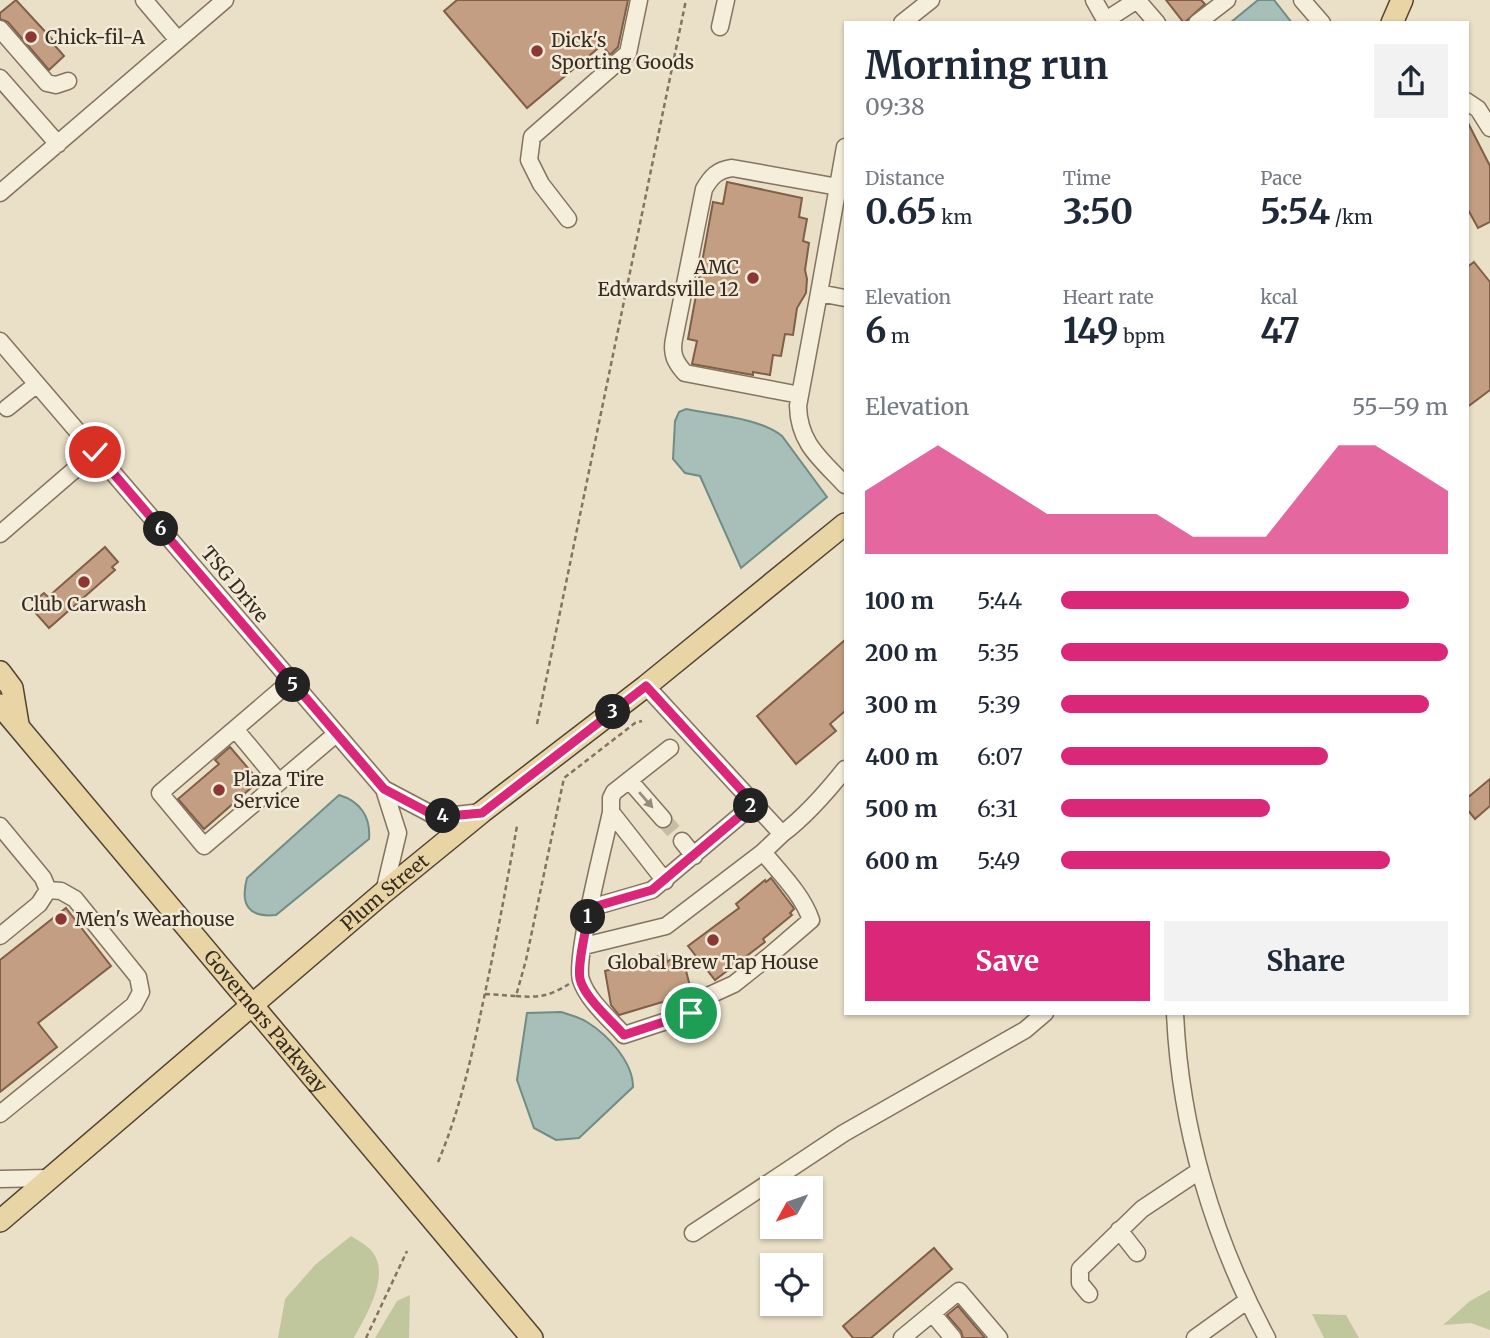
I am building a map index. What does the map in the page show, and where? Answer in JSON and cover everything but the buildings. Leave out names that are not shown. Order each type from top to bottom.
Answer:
[{"type":"main road","name":"Plum Street","points":[[0,1222],[384,892],[646,686],[844,525]]},
{"type":"main road","points":[[0,672],[12,688],[18,726]]},
{"type":"main road","name":"Governors Parkway","points":[[0,705],[532,1338]]},
{"type":"street","points":[[0,193],[225,0]]},
{"type":"street","points":[[568,219],[541,184],[528,160],[532,137],[628,53],[639,0]]},
{"type":"street","points":[[720,27],[726,0]]},
{"type":"street","points":[[1094,0],[1106,21],[1137,1],[1155,21]]},
{"type":"street","points":[[1199,21],[1227,0]]},
{"type":"street","points":[[904,21],[928,1]]},
{"type":"street","points":[[148,3],[178,40]]},
{"type":"street","points":[[1312,11],[1329,21]]},
{"type":"street","points":[[0,29],[39,75],[60,83],[44,86],[33,80],[0,41]]},
{"type":"street","points":[[0,78],[58,144]]},
{"type":"street","points":[[1469,103],[1478,109],[1490,128]]},
{"type":"street","points":[[844,152],[800,395],[799,423],[806,441],[844,484]]},
{"type":"street","points":[[800,395],[685,373],[677,364],[672,351],[674,339],[704,189],[709,179],[721,170],[732,168],[838,187]]},
{"type":"street","points":[[819,293],[844,298]]},
{"type":"street","name":"TSG Drive","points":[[0,341],[384,789],[437,817],[482,813]]},
{"type":"street","points":[[7,408],[37,384]]},
{"type":"street","points":[[0,534],[95,452]]},
{"type":"street","points":[[290,681],[160,793],[204,846],[336,734]]},
{"type":"street","points":[[646,686],[782,834]]},
{"type":"street","points":[[235,729],[279,782]]},
{"type":"street","points":[[670,748],[614,792],[611,798],[611,812],[583,946],[580,977],[584,988],[624,1035],[691,1013],[710,995],[734,984],[811,920],[797,893],[763,852]]},
{"type":"street","points":[[583,946],[666,926],[800,821],[844,770]]},
{"type":"street","points":[[629,780],[663,819]]},
{"type":"street","name":"TSG Drive","points":[[384,789],[398,833],[384,892]]},
{"type":"street","points":[[590,908],[652,890],[666,881],[754,804]]},
{"type":"street","points":[[611,812],[666,881]]},
{"type":"street","points":[[0,826],[43,878],[48,890]]},
{"type":"street","points":[[682,841],[694,856]]},
{"type":"street","points":[[0,936],[39,905],[48,890]]},
{"type":"street","points":[[0,1114],[134,1005],[141,992],[138,977],[75,899],[61,891],[48,890]]},
{"type":"street","points":[[693,1233],[844,1133],[1025,1030],[1043,1015]]},
{"type":"street","points":[[1175,1015],[1181,1082],[1199,1171],[1215,1223],[1267,1338]]},
{"type":"street","points":[[1089,1294],[1080,1283],[1080,1269],[1142,1209],[1199,1171]]},
{"type":"street","points":[[0,1179],[49,1178]]},
{"type":"street","points":[[1119,1230],[1137,1253]]},
{"type":"street","points":[[906,1337],[959,1291],[999,1338]]},
{"type":"street","points":[[1195,1338],[1248,1300]]},
{"type":"street","points":[[932,1313],[953,1338]]},
{"type":"path","points":[[537,724],[686,0]]},
{"type":"path","points":[[516,996],[564,778],[635,723],[642,721]]},
{"type":"path","points":[[438,1163],[465,1082],[500,927],[517,825]]},
{"type":"path","points":[[485,994],[533,997],[553,994],[580,977]]},
{"type":"path","points":[[366,1338],[407,1251]]},
{"type":"green space","points":[[351,1236],[370,1249],[379,1270],[375,1294],[354,1338],[278,1338],[285,1299],[316,1264]]},
{"type":"green space","points":[[1490,1290],[1490,1330],[1471,1323],[1443,1325],[1470,1301]]},
{"type":"green space","points":[[410,1295],[409,1338],[375,1338],[397,1301]]},
{"type":"green space","points":[[1312,1314],[1346,1315],[1359,1338],[1324,1338]]},
{"type":"water","points":[[1258,0],[1274,0],[1290,21],[1232,21]]},
{"type":"water","points":[[686,409],[749,421],[773,430],[782,436],[827,497],[741,568],[700,476],[685,473],[673,459],[675,421],[679,412]]},
{"type":"water","points":[[339,795],[353,801],[363,811],[368,824],[369,839],[276,915],[253,911],[246,902],[247,878]]},
{"type":"water","points":[[561,1012],[587,1022],[611,1042],[629,1068],[633,1087],[579,1138],[556,1140],[534,1128],[517,1080],[527,1013]]},
{"type":"tunnel","points":[[663,819],[682,841]]},
{"type":"place","name":"Chick-fil-A","points":[[31,37]]},
{"type":"place","name":"Dick's Sporting Goods","points":[[537,51]]},
{"type":"place","name":"AMC Edwardsville 12","points":[[753,278]]},
{"type":"place","name":"Club Carwash","points":[[84,582]]},
{"type":"place","name":"Plaza Tire Service","points":[[219,790]]},
{"type":"place","name":"Men's Wearhouse","points":[[61,919]]},
{"type":"place","name":"Global Brew Tap House","points":[[713,940]]},
{"type":"route","points":[[95,452],[384,789],[437,817],[482,813],[646,686],[754,804],[666,881],[652,890],[590,908],[580,977],[595,1003],[624,1035],[691,1013]]}]
